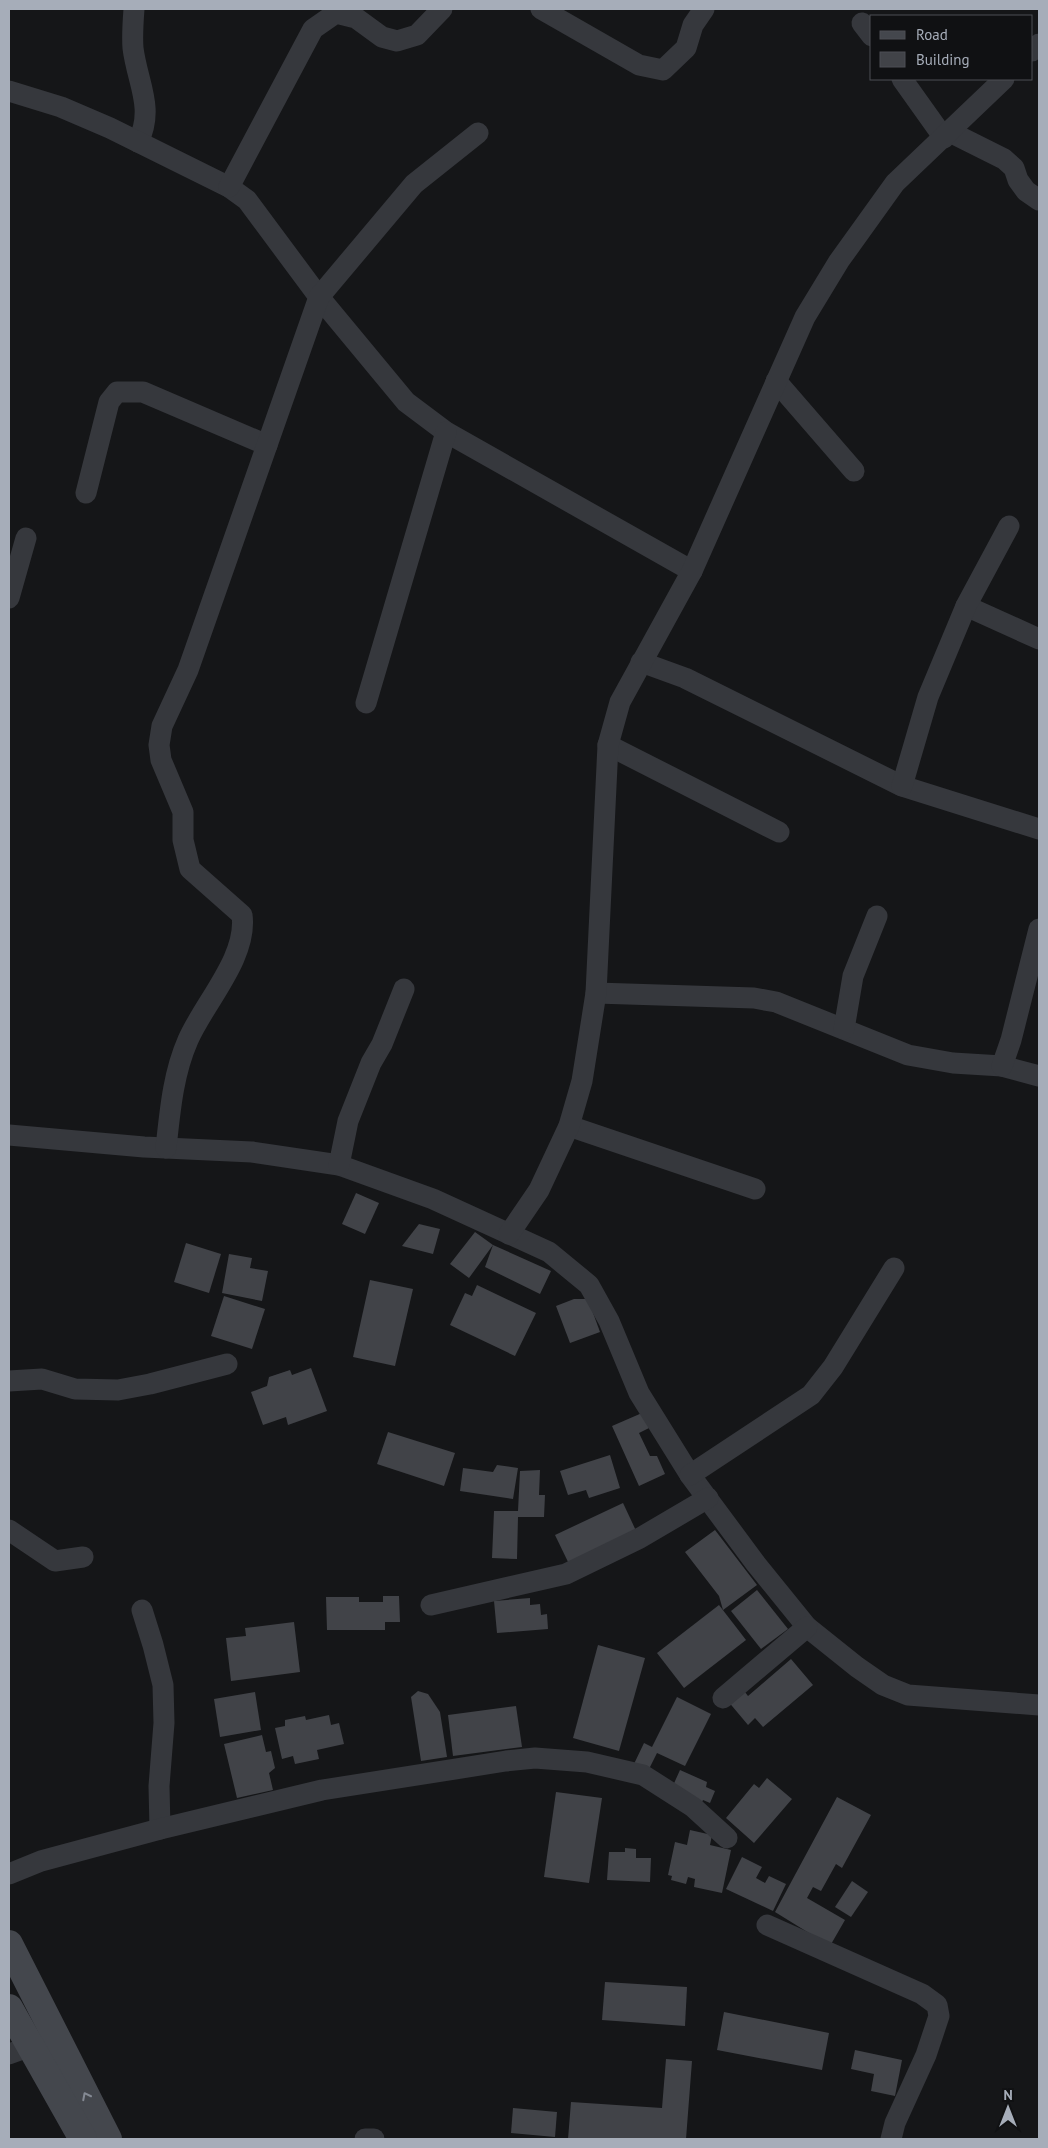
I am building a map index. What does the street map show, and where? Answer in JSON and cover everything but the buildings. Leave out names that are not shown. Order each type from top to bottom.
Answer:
[{"type":"main road","points":[[9,1944],[108,2139]]},
{"type":"main road","points":[[9,2008],[20,2050],[83,2139]]},
{"type":"street","points":[[134,9],[133,47],[146,111],[146,122],[138,142]]},
{"type":"street","points":[[229,187],[314,29],[336,12],[356,18],[382,37],[398,41],[417,35],[442,9]]},
{"type":"street","points":[[541,9],[639,65],[663,70],[686,48],[693,25],[704,9]]},
{"type":"street","points":[[903,80],[947,135],[1004,159],[1014,168],[1018,180],[1026,191],[1039,200]]},
{"type":"street","points":[[509,1234],[539,1190],[569,1126],[582,1082],[596,993],[608,745],[620,702],[692,571],[805,316],[839,261],[894,183],[947,135],[1003,80]]},
{"type":"street","points":[[9,91],[61,107],[138,142],[229,187],[247,200],[319,297],[406,402],[446,432],[692,571]]},
{"type":"street","points":[[166,1148],[171,1094],[188,1040],[236,954],[244,926],[242,915],[190,869],[183,840],[183,812],[161,760],[159,745],[162,726],[188,670],[319,297],[414,184],[478,133]]},
{"type":"street","points":[[776,381],[854,471]]},
{"type":"street","points":[[86,493],[109,402],[117,392],[143,392],[267,444]]},
{"type":"street","points":[[366,703],[446,432]]},
{"type":"street","points":[[902,786],[928,697],[966,606],[1009,526]]},
{"type":"street","points":[[9,598],[26,538]]},
{"type":"street","points":[[966,606],[1039,639]]},
{"type":"street","points":[[641,662],[686,678],[902,786],[1039,829]]},
{"type":"street","points":[[608,745],[779,832]]},
{"type":"street","points":[[844,1029],[853,976],[877,916]]},
{"type":"street","points":[[1002,1066],[1011,1040],[1039,929]]},
{"type":"street","points":[[339,1165],[348,1121],[404,989]]},
{"type":"street","points":[[596,993],[754,998],[776,1002],[908,1055],[953,1063],[1002,1066],[1039,1076]]},
{"type":"street","points":[[569,1126],[755,1189]]},
{"type":"street","points":[[9,1136],[166,1148],[252,1152],[339,1165],[433,1199],[549,1252],[589,1285],[609,1320],[639,1393],[690,1475],[756,1564],[807,1627],[883,1685],[908,1695],[1039,1706]]},
{"type":"street","points":[[690,1475],[811,1395],[833,1367],[894,1268]]},
{"type":"street","points":[[9,1381],[42,1379],[76,1388],[118,1390],[150,1384],[190,1372],[227,1364]]},
{"type":"street","points":[[431,1605],[566,1574],[640,1538],[708,1498]]},
{"type":"street","points":[[9,1530],[55,1561],[83,1557]]},
{"type":"street","points":[[142,1610],[163,1685],[164,1723],[159,1786],[160,1829]]},
{"type":"street","points":[[723,1698],[807,1627]]},
{"type":"street","points":[[9,1874],[41,1861],[160,1829],[322,1790],[534,1758],[587,1762],[643,1775],[693,1807],[727,1838]]},
{"type":"street","points":[[766,1925],[922,1994],[937,2005],[939,2016],[926,2055],[895,2123],[891,2139]]},
{"type":"street","points":[[365,2139],[374,2139]]}]
